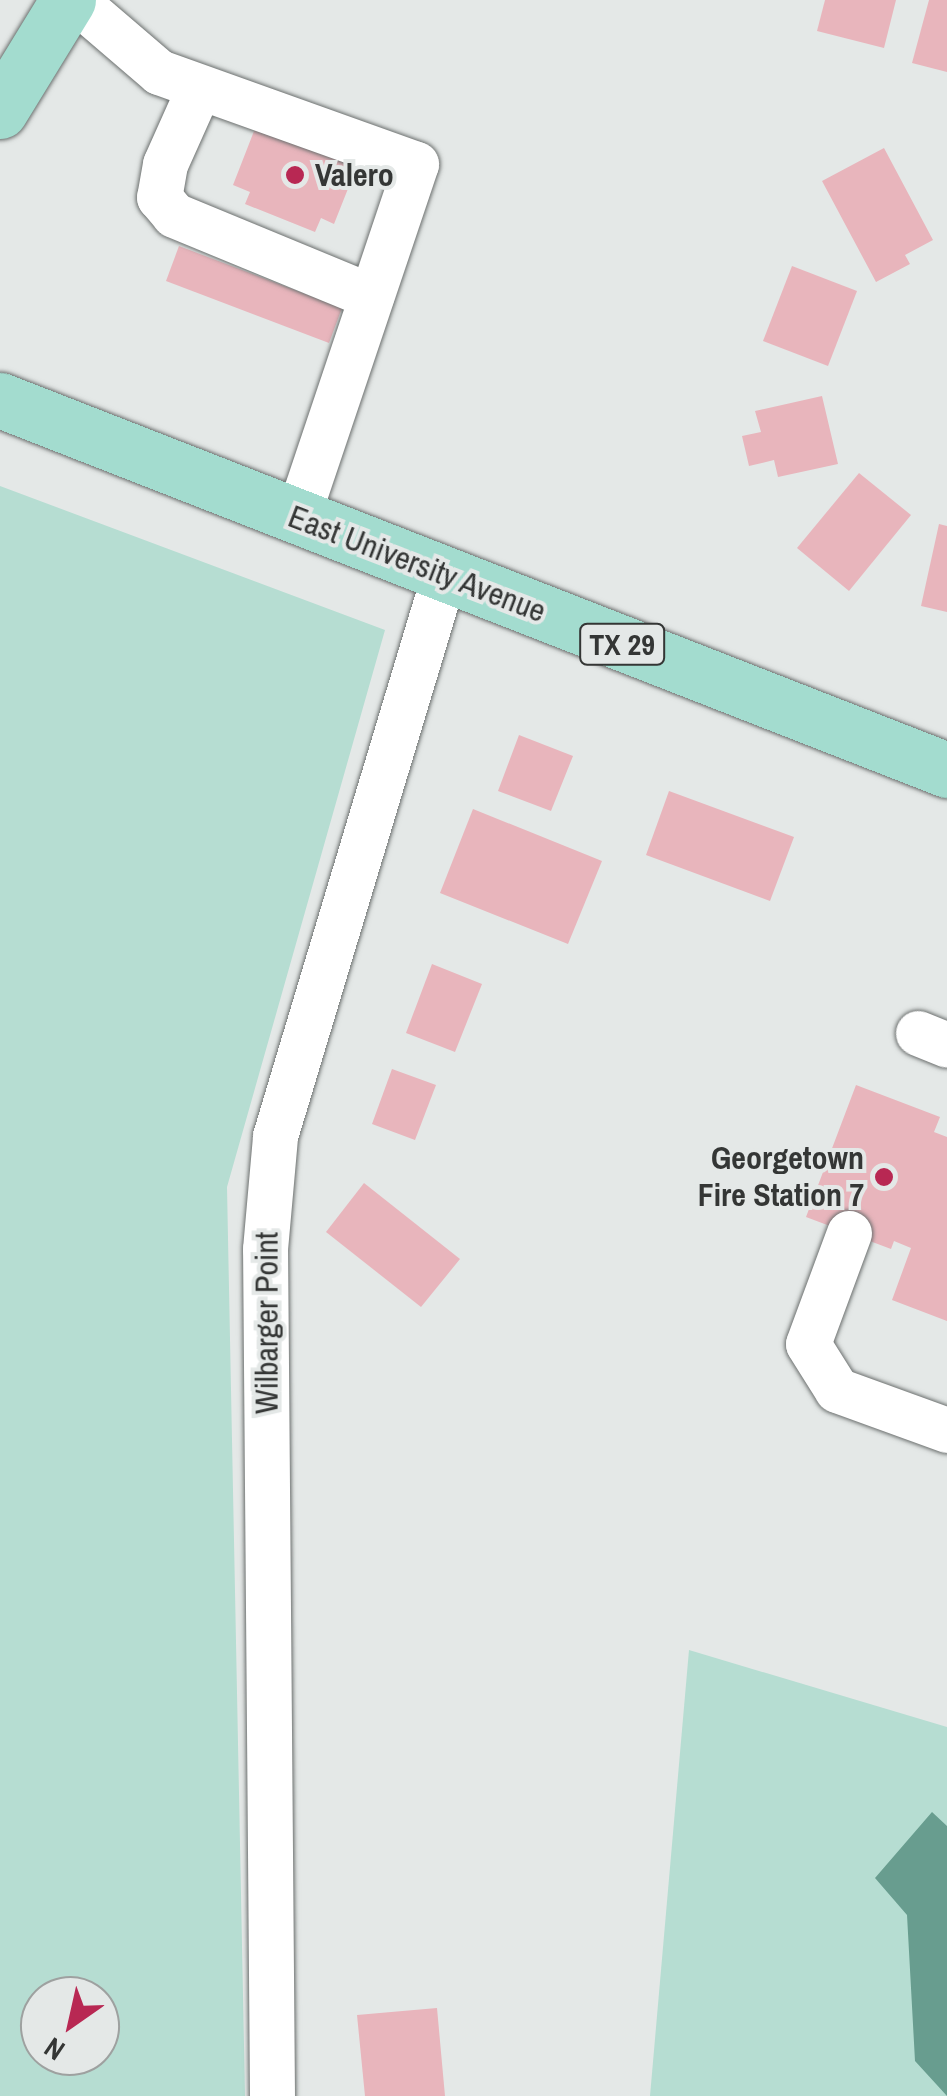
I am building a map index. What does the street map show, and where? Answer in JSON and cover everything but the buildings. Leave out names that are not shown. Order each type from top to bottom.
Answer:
[{"type":"main road","points":[[8,97],[68,0]]},
{"type":"main road","name":"East University Avenue","points":[[0,400],[947,770]]},
{"type":"street","points":[[76,0],[159,72],[416,164],[297,516]]},
{"type":"street","points":[[198,88],[165,164],[159,197],[174,215],[371,296]]},
{"type":"street","name":"Wilbarger Point","points":[[272,2096],[265,1249],[274,1136],[444,574]]},
{"type":"street","points":[[848,1232],[808,1344],[837,1390],[947,1430]]},
{"type":"shaded area","points":[[0,486],[385,630],[227,1187],[245,2096],[0,2096]]},
{"type":"shaded area","points":[[689,1650],[947,1727],[947,2096],[650,2096]]},
{"type":"shaded area","points":[[932,1812],[947,1826],[947,2096],[915,2061],[907,1915],[875,1878]]},
{"type":"place","name":"Valero","points":[[295,175]]},
{"type":"place","name":"Georgetown Fire Station 7","points":[[884,1177]]}]
